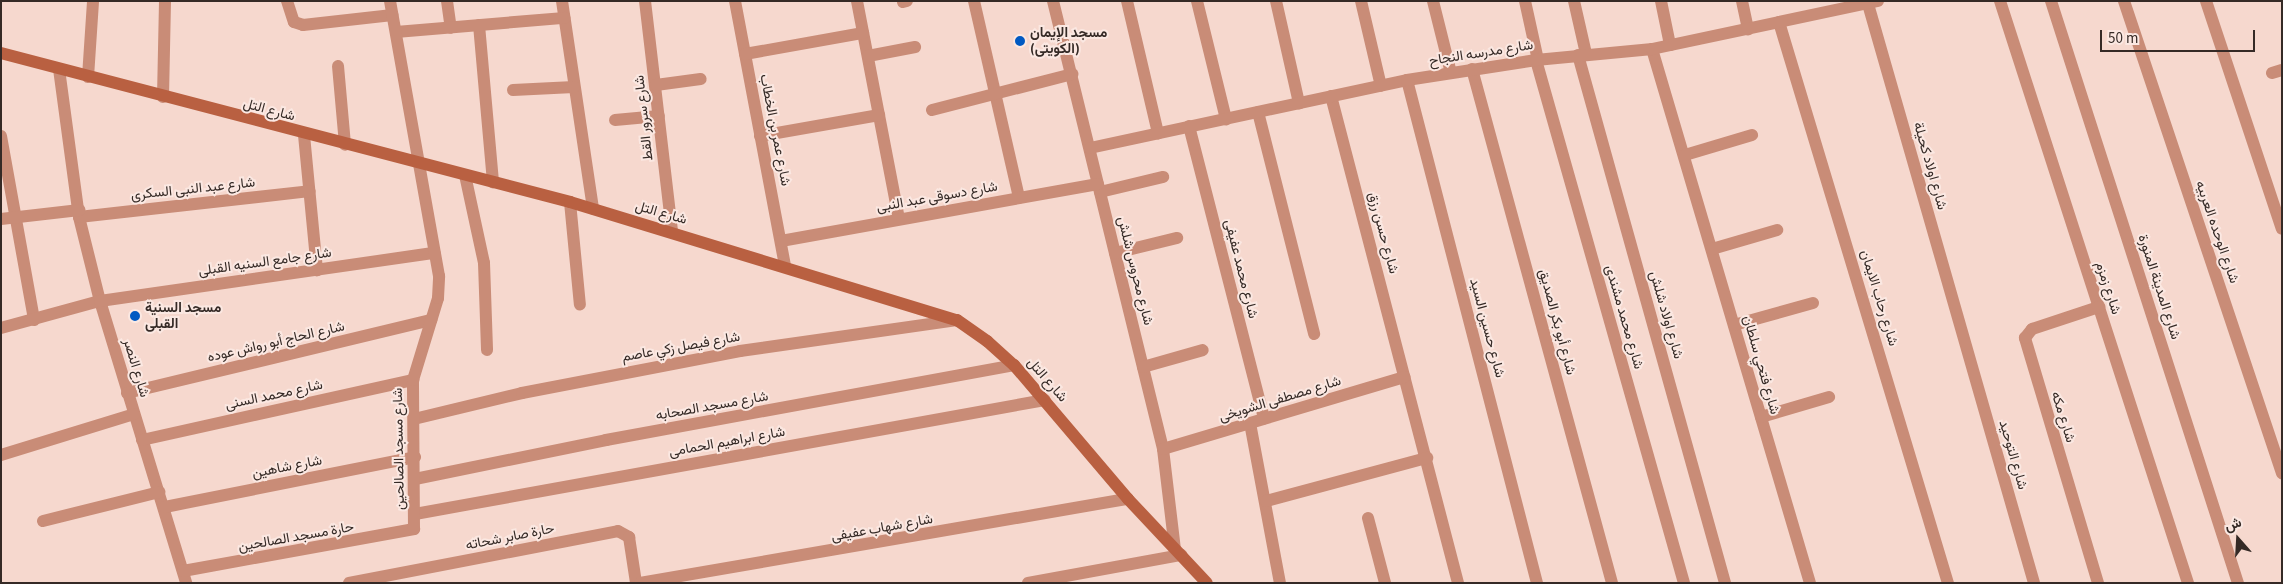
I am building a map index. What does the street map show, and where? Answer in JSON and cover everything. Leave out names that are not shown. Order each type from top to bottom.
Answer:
[{"type":"street","points":[[88,77],[93,1]]},
{"type":"street","points":[[164,97],[165,1]]},
{"type":"street","points":[[287,1],[294,22],[303,25],[392,15]]},
{"type":"street","name":"شارع مسجد الصالحين","points":[[390,1],[435,253],[438,298],[413,380],[414,529]]},
{"type":"street","points":[[446,1],[451,28]]},
{"type":"street","points":[[562,1],[593,209]]},
{"type":"street","name":"شارع سرور القط","points":[[645,1],[672,232]]},
{"type":"street","name":"شارع عمر بن الخطاب","points":[[735,1],[785,265]]},
{"type":"street","points":[[857,1],[899,220]]},
{"type":"street","points":[[974,1],[1019,198]]},
{"type":"street","points":[[1127,1],[1158,133]]},
{"type":"street","points":[[1197,1],[1226,119]]},
{"type":"street","points":[[1276,1],[1299,103]]},
{"type":"street","points":[[1361,1],[1380,86]]},
{"type":"street","points":[[1433,1],[1451,73]]},
{"type":"street","name":"شارع محمد مشندى","points":[[1525,1],[1537,60],[1684,583]]},
{"type":"street","name":"شارع اولاد شلش","points":[[1574,1],[1582,55],[1725,583]]},
{"type":"street","points":[[1661,1],[1670,45]]},
{"type":"street","points":[[1742,1],[1748,29]]},
{"type":"street","name":"شارع زمزم","points":[[2000,1],[2188,583]]},
{"type":"street","name":"شارع المدينة المنورة","points":[[2051,1],[2238,583]]},
{"type":"street","name":"شارع الوحده العربيه","points":[[2124,1],[2282,472]]},
{"type":"street","points":[[2206,1],[2282,229]]},
{"type":"street","name":"شارع محروس شلش","points":[[1057,2],[1099,188],[1163,449],[1178,552]]},
{"type":"street","name":"شارع مدرسه النجاح","points":[[1090,148],[1407,80],[1537,60],[1652,49],[1779,22],[1821,7],[1873,2]]},
{"type":"street","name":"شارع اولاد كحيلة","points":[[1873,2],[1963,336]]},
{"type":"street","points":[[396,32],[564,18]]},
{"type":"street","name":"شارع رحاب الايمان","points":[[1779,22],[1948,583]]},
{"type":"street","points":[[479,25],[493,182]]},
{"type":"street","points":[[745,54],[863,33]]},
{"type":"street","points":[[868,56],[915,47]]},
{"type":"street","name":"شارع فتحي سلطان","points":[[1652,49],[1685,155],[1810,583]]},
{"type":"street","name":"شارع التل","points":[[1,53],[304,135],[570,202],[785,265],[957,320],[987,341],[1014,365],[1128,499],[1178,552],[1197,578],[1207,583]]},
{"type":"street","points":[[338,66],[345,144]]},
{"type":"street","name":"شارع النصر","points":[[59,69],[79,214],[100,301],[127,393],[165,508],[184,577]]},
{"type":"street","name":"شارع أبو بكر الصديق","points":[[1472,69],[1612,583]]},
{"type":"street","points":[[932,110],[1072,74]]},
{"type":"street","points":[[656,85],[701,79]]},
{"type":"street","name":"شارع حسين السيد","points":[[1407,80],[1537,583]]},
{"type":"street","points":[[513,90],[574,87]]},
{"type":"street","name":"شارع حسن رزق","points":[[1331,96],[1458,583]]},
{"type":"street","points":[[1258,112],[1314,334]]},
{"type":"street","points":[[760,136],[879,115]]},
{"type":"street","points":[[615,120],[659,116]]},
{"type":"street","name":"شارع محمد عفيفى","points":[[1189,126],[1264,420]]},
{"type":"street","points":[[1685,155],[1752,134]]},
{"type":"street","points":[[304,135],[317,270]]},
{"type":"street","points":[[1,136],[34,320]]},
{"type":"street","points":[[465,175],[484,263],[486,350]]},
{"type":"street","name":"شارع دسوقى عبد النبى","points":[[780,241],[1019,198],[1099,188],[1163,177]]},
{"type":"street","name":"شارع عبد النبى السكرى","points":[[1,220],[310,191]]},
{"type":"street","points":[[570,202],[580,305]]},
{"type":"street","points":[[1712,249],[1777,230]]},
{"type":"street","points":[[1115,254],[1177,238]]},
{"type":"street","name":"شارع جامع السنيه القبلى","points":[[1,328],[100,301],[435,253]]},
{"type":"street","points":[[1734,325],[1813,303]]},
{"type":"street","name":"شارع مكه","points":[[2098,583],[2025,338],[2032,329],[2099,307]]},
{"type":"street","name":"شارع الحاج أبو رواش عوده","points":[[127,393],[431,320]]},
{"type":"street","name":"شارع فيصل زكي عاصم","points":[[414,419],[522,393],[731,353],[957,320]]},
{"type":"street","name":"شارع التوحيد","points":[[1963,336],[2034,583]]},
{"type":"street","points":[[1143,368],[1203,350]]},
{"type":"street","name":"شارع مسجد الصحابه","points":[[415,479],[578,445],[1014,365]]},
{"type":"street","name":"شارع مصطفى الشويخى","points":[[1163,449],[1405,377]]},
{"type":"street","name":"شارع محمد السنى","points":[[142,440],[413,380]]},
{"type":"street","points":[[1761,417],[1829,397]]},
{"type":"street","name":"شارع ابراهيم الحمامى","points":[[415,514],[1045,400]]},
{"type":"street","points":[[1,455],[134,414]]},
{"type":"street","points":[[1250,424],[1280,583]]},
{"type":"street","name":"شارع شاهين","points":[[165,508],[415,457]]},
{"type":"street","points":[[1266,501],[1426,458]]},
{"type":"street","points":[[42,521],[159,492]]},
{"type":"street","name":"شارع شهاب عفيفى","points":[[638,583],[1128,499]]},
{"type":"street","points":[[1368,518],[1385,583]]},
{"type":"street","name":"حارة مسجد الصالحين","points":[[184,577],[414,529]]},
{"type":"street","name":"حارة صابر شحاته","points":[[349,583],[618,531],[629,537],[638,583]]},
{"type":"street","points":[[1028,583],[1178,552]]},
{"type":"place","name":"مسجد الإيمان (الكويتى)","points":[[1020,41]]},
{"type":"place","name":"مسجد السنية القبلى","points":[[135,316]]}]
